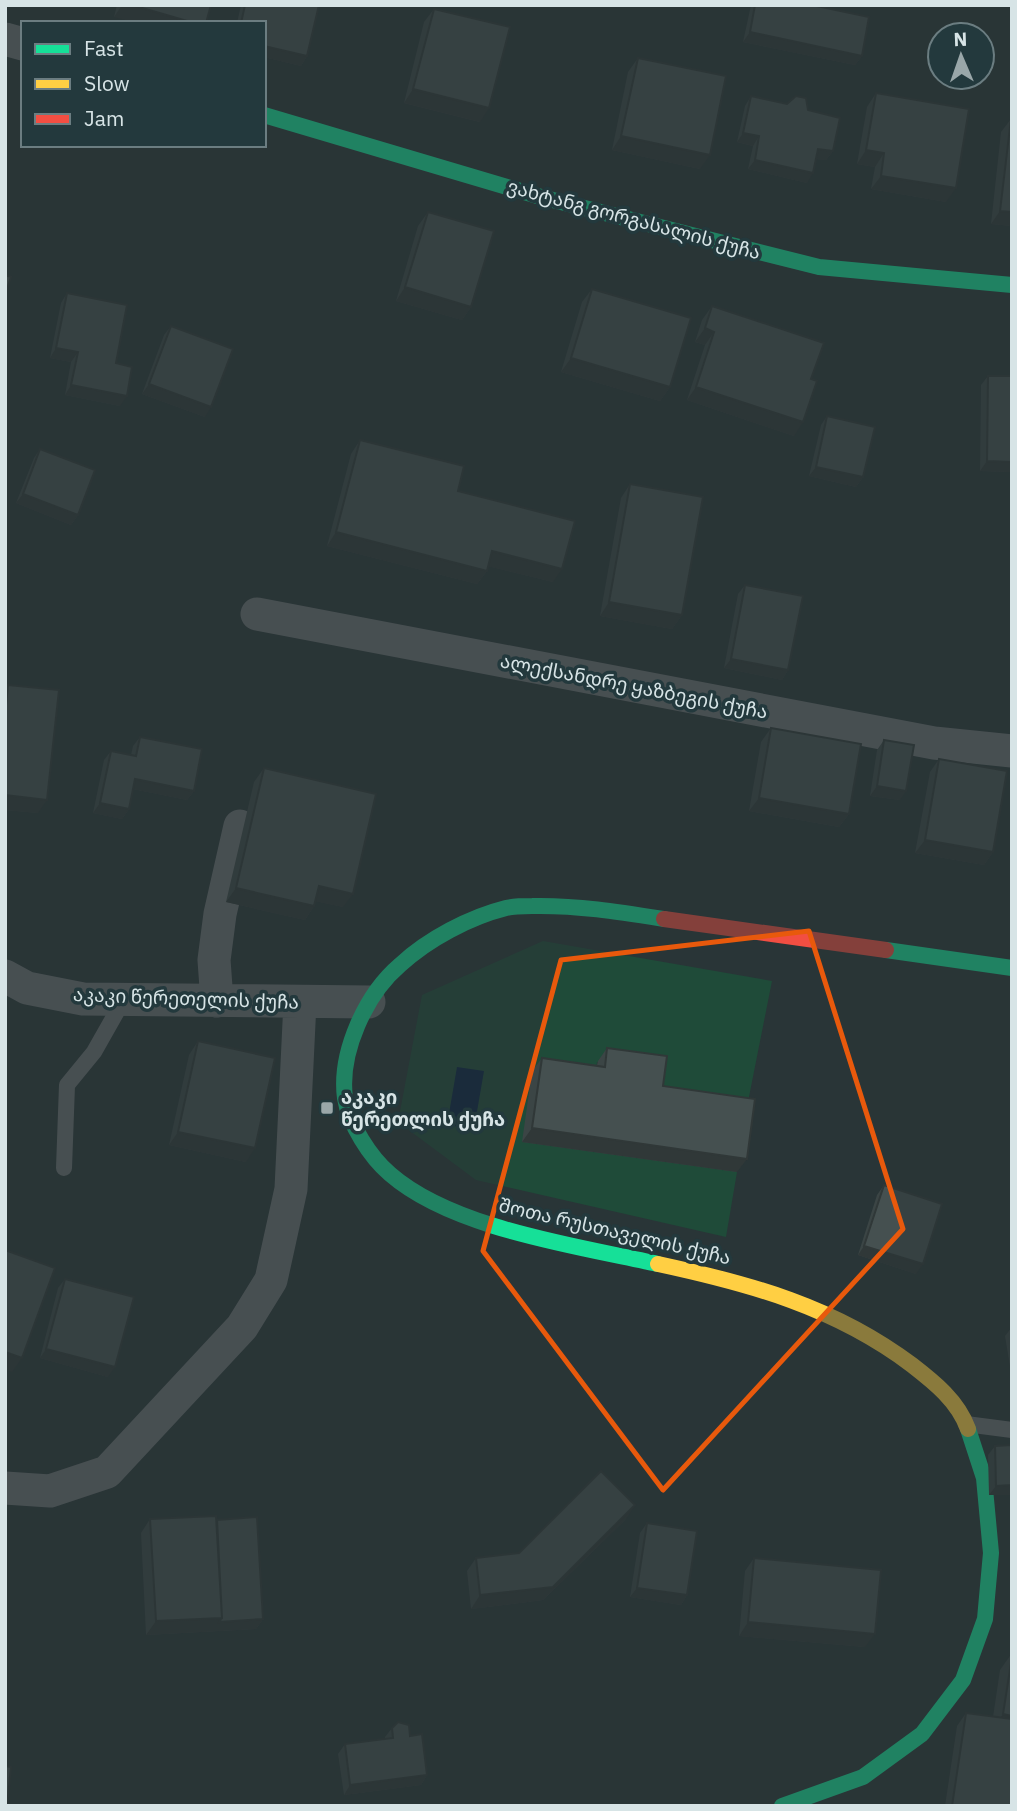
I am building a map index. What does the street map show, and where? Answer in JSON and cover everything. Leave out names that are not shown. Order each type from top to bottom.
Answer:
[{"type":"main road","name":"ვახტანგ გორგასალის ქუჩა","points":[[266,116],[541,197],[819,267],[1012,285]]},
{"type":"main road","name":"შოთა რუსთაველის ქუჩა","points":[[782,1806],[863,1777],[922,1734],[963,1680],[985,1619],[991,1553],[984,1478],[966,1424],[941,1387],[888,1347],[820,1310],[736,1281],[506,1230],[436,1204],[391,1176],[373,1158],[359,1136],[345,1098],[347,1058],[358,1023],[369,1002],[399,965],[452,928],[509,907],[568,905],[1012,968]]},
{"type":"street","name":"ალექსანდრე ყაზბეგის ქუჩა","points":[[257,614],[921,741],[1012,751]]},
{"type":"street","points":[[217,1001],[214,960],[220,914],[240,826]]},
{"type":"street","name":"აკაკი წერეთელის ქუჩა","points":[[5,976],[27,988],[83,999],[369,1002]]},
{"type":"street","points":[[5,1488],[50,1491],[107,1472],[242,1327],[271,1280],[292,1189],[300,1002]]},
{"type":"lane","points":[[64,1168],[67,1085],[94,1052],[124,999]]},
{"type":"lane","points":[[966,1424],[1012,1430]]},
{"type":"highlighted area","points":[[809,931],[903,1229],[663,1490],[483,1251],[561,960]]},
{"type":"green space","points":[[543,941],[772,981],[746,1112],[654,1099],[657,1070],[597,1062],[595,1080],[737,1172],[726,1237],[476,1180],[398,1122],[422,995]]},
{"type":"water","points":[[457,1067],[484,1071],[474,1129],[447,1125]]},
{"type":"building","points":[[132,5],[211,5],[207,21],[187,21]]},
{"type":"building","points":[[245,5],[319,5],[307,56],[266,46],[266,21],[241,21]]},
{"type":"building","points":[[755,5],[812,5],[869,17],[862,56],[750,32]]},
{"type":"building","points":[[434,9],[510,27],[489,108],[413,89]]},
{"type":"building","points":[[638,58],[726,76],[710,155],[621,136]]},
{"type":"building","points":[[876,93],[969,109],[956,188],[881,176],[884,153],[866,150]]},
{"type":"building","points":[[751,96],[787,104],[796,96],[806,98],[808,110],[840,118],[833,151],[818,149],[813,173],[755,160],[759,136],[743,133]]},
{"type":"building","points":[[1012,119],[1012,212],[1000,211]]},
{"type":"building","points":[[428,212],[494,231],[471,307],[405,287]]},
{"type":"building","points":[[5,275],[11,277],[5,295]]},
{"type":"building","points":[[592,289],[691,318],[670,387],[571,358]]},
{"type":"building","points":[[67,293],[127,305],[116,363],[132,367],[127,396],[71,385],[78,352],[56,348]]},
{"type":"building","points":[[712,306],[824,343],[811,379],[817,381],[803,422],[696,387],[714,332],[705,328]]},
{"type":"building","points":[[171,326],[233,349],[211,407],[149,384]]},
{"type":"building","points":[[988,376],[1012,376],[1012,462],[987,461]]},
{"type":"building","points":[[827,416],[875,427],[863,477],[816,467]]},
{"type":"building","points":[[360,440],[464,466],[458,491],[575,521],[562,569],[492,551],[487,571],[336,532]]},
{"type":"building","points":[[40,449],[95,470],[78,515],[23,494]]},
{"type":"building","points":[[630,484],[703,497],[682,615],[609,602]]},
{"type":"building","points":[[745,585],[803,596],[788,670],[731,659]]},
{"type":"building","points":[[8,685],[59,690],[47,800],[5,795],[5,715]]},
{"type":"building","points":[[771,728],[861,744],[849,814],[759,798]]},
{"type":"building","points":[[140,737],[202,749],[194,791],[135,779],[129,809],[100,803],[111,751],[136,756]]},
{"type":"building","points":[[884,740],[914,745],[906,791],[877,786]]},
{"type":"building","points":[[939,759],[1007,771],[993,852],[925,840]]},
{"type":"building","points":[[264,768],[376,794],[353,894],[319,886],[314,906],[236,888]]},
{"type":"building","points":[[198,1041],[275,1058],[255,1148],[178,1132]]},
{"type":"building","points":[[607,1048],[667,1056],[663,1086],[755,1099],[747,1159],[532,1128],[542,1058],[605,1067]]},
{"type":"building","points":[[884,1185],[942,1204],[923,1264],[864,1246]]},
{"type":"building","points":[[5,1250],[55,1268],[22,1358],[5,1352]]},
{"type":"building","points":[[65,1279],[134,1297],[115,1367],[46,1349]]},
{"type":"building","points":[[1012,1445],[1012,1485],[996,1486],[995,1446]]},
{"type":"building","points":[[601,1471],[635,1505],[553,1587],[480,1595],[476,1558],[519,1553]]},
{"type":"building","points":[[216,1516],[222,1618],[156,1621],[150,1519]]},
{"type":"building","points":[[257,1517],[263,1619],[219,1622],[222,1618],[217,1520]]},
{"type":"building","points":[[647,1523],[697,1531],[687,1595],[637,1588]]},
{"type":"building","points":[[754,1558],[881,1570],[875,1634],[748,1622]]},
{"type":"building","points":[[1012,1657],[1012,1716],[1003,1714]]},
{"type":"building","points":[[966,1713],[1012,1719],[1012,1806],[952,1806]]},
{"type":"building","points":[[398,1722],[409,1725],[410,1736],[422,1734],[427,1775],[350,1785],[345,1744],[393,1738],[392,1728]]},
{"type":"building","points":[[5,1766],[11,1767],[7,1806],[5,1806]]},
{"type":"traffic: fast","points":[[266,116],[541,197],[819,267],[1012,285]]},
{"type":"traffic: fast","points":[[658,1264],[518,1233],[447,1209],[416,1193],[382,1167],[368,1149],[347,1108],[344,1080],[351,1043],[376,992],[411,955],[450,930],[492,912],[519,906],[582,908],[664,919]]},
{"type":"traffic: fast","points":[[886,950],[1012,968]]},
{"type":"traffic: fast","points":[[782,1806],[863,1777],[922,1734],[963,1680],[985,1619],[991,1553],[984,1478],[968,1429]]},
{"type":"traffic: slow","points":[[658,1264],[759,1289],[791,1300],[853,1328],[883,1345],[937,1385],[952,1401],[968,1429]]},
{"type":"traffic: jam","points":[[664,919],[886,950]]},
{"type":"place","name":"აკაკი წერეთლის ქუჩა","points":[[327,1108]]}]
